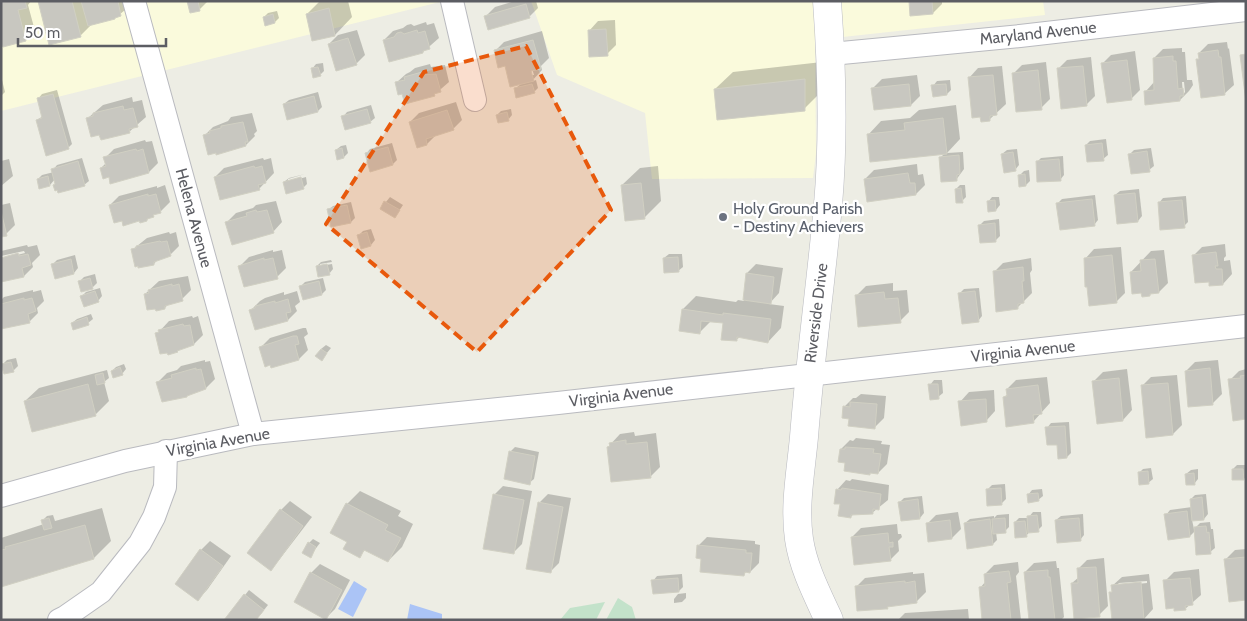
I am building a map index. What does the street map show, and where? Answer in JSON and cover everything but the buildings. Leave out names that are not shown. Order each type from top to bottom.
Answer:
[{"type":"street","name":"Helena Avenue","points":[[134,1],[253,434]]},
{"type":"street","points":[[452,1],[475,100]]},
{"type":"street","name":"Riverside Drive","points":[[827,1],[833,115],[831,157],[822,274],[809,374],[798,507],[799,538],[804,562],[829,620]]},
{"type":"street","name":"Maryland Avenue","points":[[831,54],[1020,36],[1246,10]]},
{"type":"street","name":"Virginia Avenue","points":[[1,496],[125,461],[253,434],[548,404],[1246,326]]},
{"type":"street","points":[[58,620],[65,618],[101,592],[140,543],[154,518],[165,487],[166,451]]},
{"type":"highlighted area","points":[[526,46],[611,210],[477,352],[326,224],[424,72]]},
{"type":"shaded area","points":[[1,1],[444,1],[1,111]]},
{"type":"shaded area","points":[[531,1],[1043,1],[1045,15],[815,40],[816,153],[813,178],[652,179],[645,113],[557,75]]},
{"type":"shaded area","points":[[618,598],[632,607],[636,620],[606,620]]},
{"type":"shaded area","points":[[605,602],[596,620],[560,620],[570,608]]},
{"type":"water","points":[[354,581],[367,589],[353,617],[338,609]]},
{"type":"water","points":[[410,604],[442,614],[442,620],[407,620]]},
{"type":"place","name":"Holy Ground Parish - Destiny Achievers","points":[[723,217]]}]
